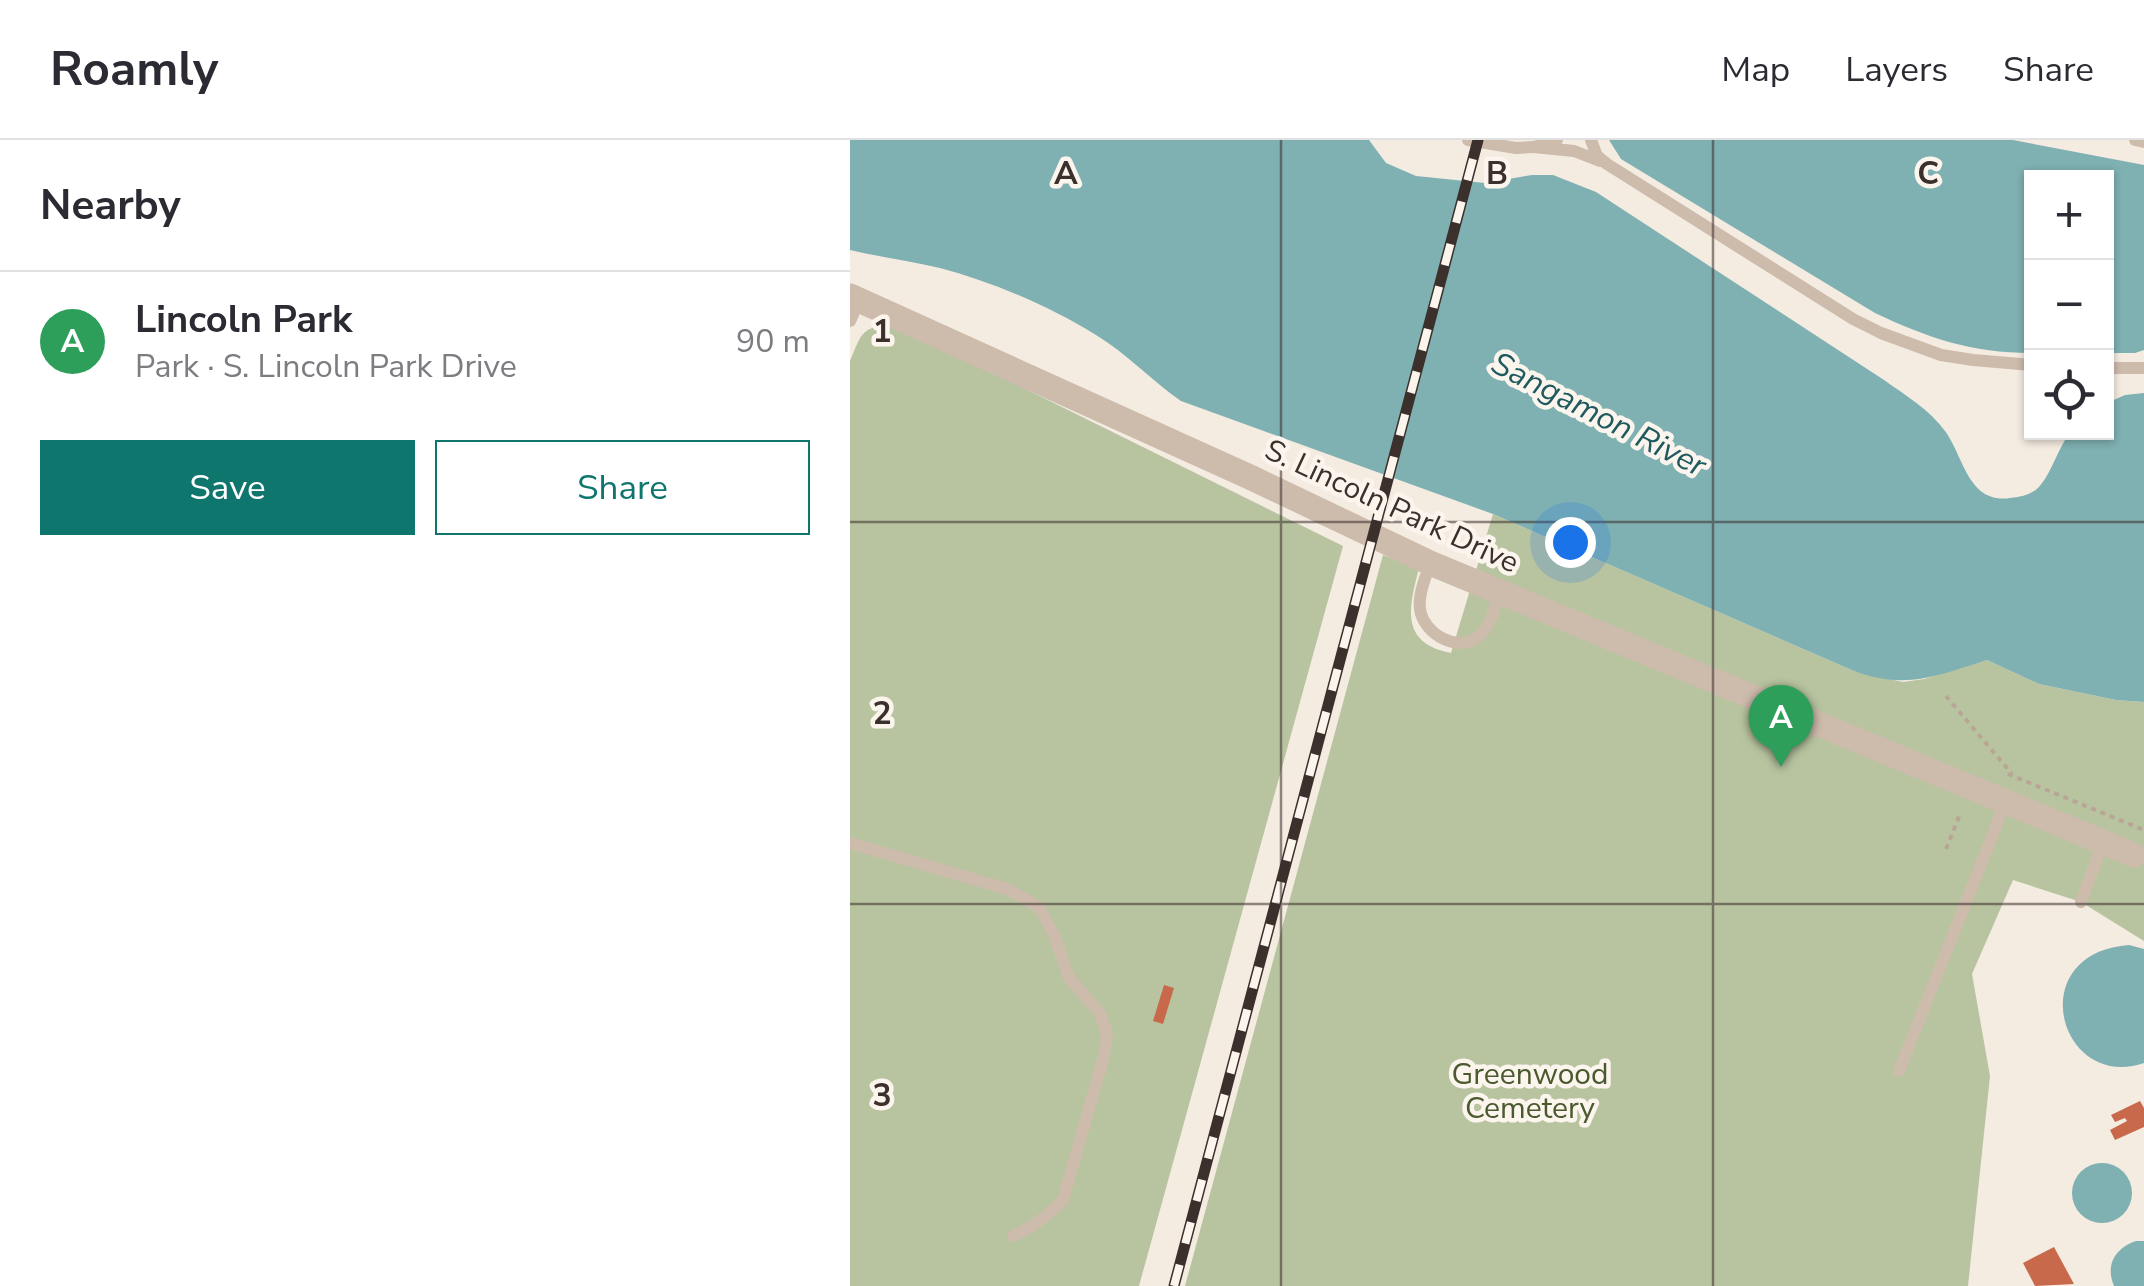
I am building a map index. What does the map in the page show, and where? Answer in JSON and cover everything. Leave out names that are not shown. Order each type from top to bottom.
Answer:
[{"type":"street","name":"S. Lincoln Park Drive","points":[[853,305],[1252,478],[1430,563],[2134,855]]},
{"type":"lane","points":[[1468,140],[1493,146],[1574,152],[1607,164]]},
{"type":"lane","points":[[1534,147],[1557,140]]},
{"type":"lane","points":[[1591,140],[1597,156],[1607,164],[1853,319],[1910,345],[1941,354],[2024,364]]},
{"type":"lane","points":[[2135,140],[2144,142]]},
{"type":"lane","points":[[2114,368],[2144,368]]},
{"type":"lane","points":[[1430,563],[1420,613],[1432,632],[1444,638],[1461,644],[1472,642],[1489,624],[1499,592]]},
{"type":"lane","points":[[1900,1071],[2006,801]]},
{"type":"lane","points":[[2081,902],[2104,842]]},
{"type":"lane","points":[[850,843],[1007,889],[1039,907],[1055,937],[1069,978],[1100,1014],[1107,1033],[1104,1056],[1063,1200],[1030,1228],[1013,1236]]},
{"type":"path","points":[[1946,696],[2012,774]]},
{"type":"path","points":[[1946,849],[1972,786]]},
{"type":"green space","points":[[889,325],[900,327],[1343,546],[1139,1286],[850,1286],[850,361],[863,334]]},
{"type":"green space","name":"Greenwood Cemetery","points":[[1493,514],[1854,671],[1903,682],[1987,660],[2039,684],[2144,702],[2144,941],[2081,902],[2013,880],[1972,974],[1990,1076],[1968,1286],[1185,1286],[1383,555],[1419,568],[1411,609],[1415,632],[1434,648],[1451,653]]},
{"type":"water","name":"Sangamon River","points":[[850,140],[1369,140],[1386,163],[1416,176],[1485,183],[1553,175],[1596,192],[1909,397],[1945,431],[1969,476],[1985,494],[2018,497],[2036,490],[2066,440],[2114,440],[2114,400],[2144,393],[2144,702],[2039,684],[1987,660],[1921,679],[1890,680],[1854,671],[1493,514],[1181,401],[1107,342],[1078,324],[1000,288],[929,266],[850,250]]},
{"type":"water","points":[[1609,140],[2013,140],[2144,165],[2144,350],[2114,353],[2114,170],[2024,170],[2024,353],[1951,342],[1875,313],[1621,159]]},
{"type":"water","points":[[2129,945],[2144,949],[2144,1063],[2115,1067],[2091,1058],[2073,1041],[2064,1018],[2064,993],[2074,971],[2095,954]]},
{"type":"water","points":[[2102,1163],[2123,1172],[2132,1193],[2123,1214],[2102,1223],[2081,1214],[2072,1193],[2081,1172]]},
{"type":"water","points":[[2144,1241],[2144,1286],[2114,1286],[2111,1264],[2122,1248]]},
{"type":"building","points":[[1164,985],[1174,988],[1163,1024],[1153,1021]]},
{"type":"building","points":[[2140,1101],[2144,1127],[2115,1140],[2110,1130],[2127,1121],[2125,1118],[2115,1122],[2111,1115]]},
{"type":"building","points":[[2054,1247],[2074,1284],[2035,1286],[2023,1263]]},
{"type":"railway","points":[[1174,1286],[1478,140]]},
{"type":"place","name":"Lincoln Park","points":[[1781,767]]}]
